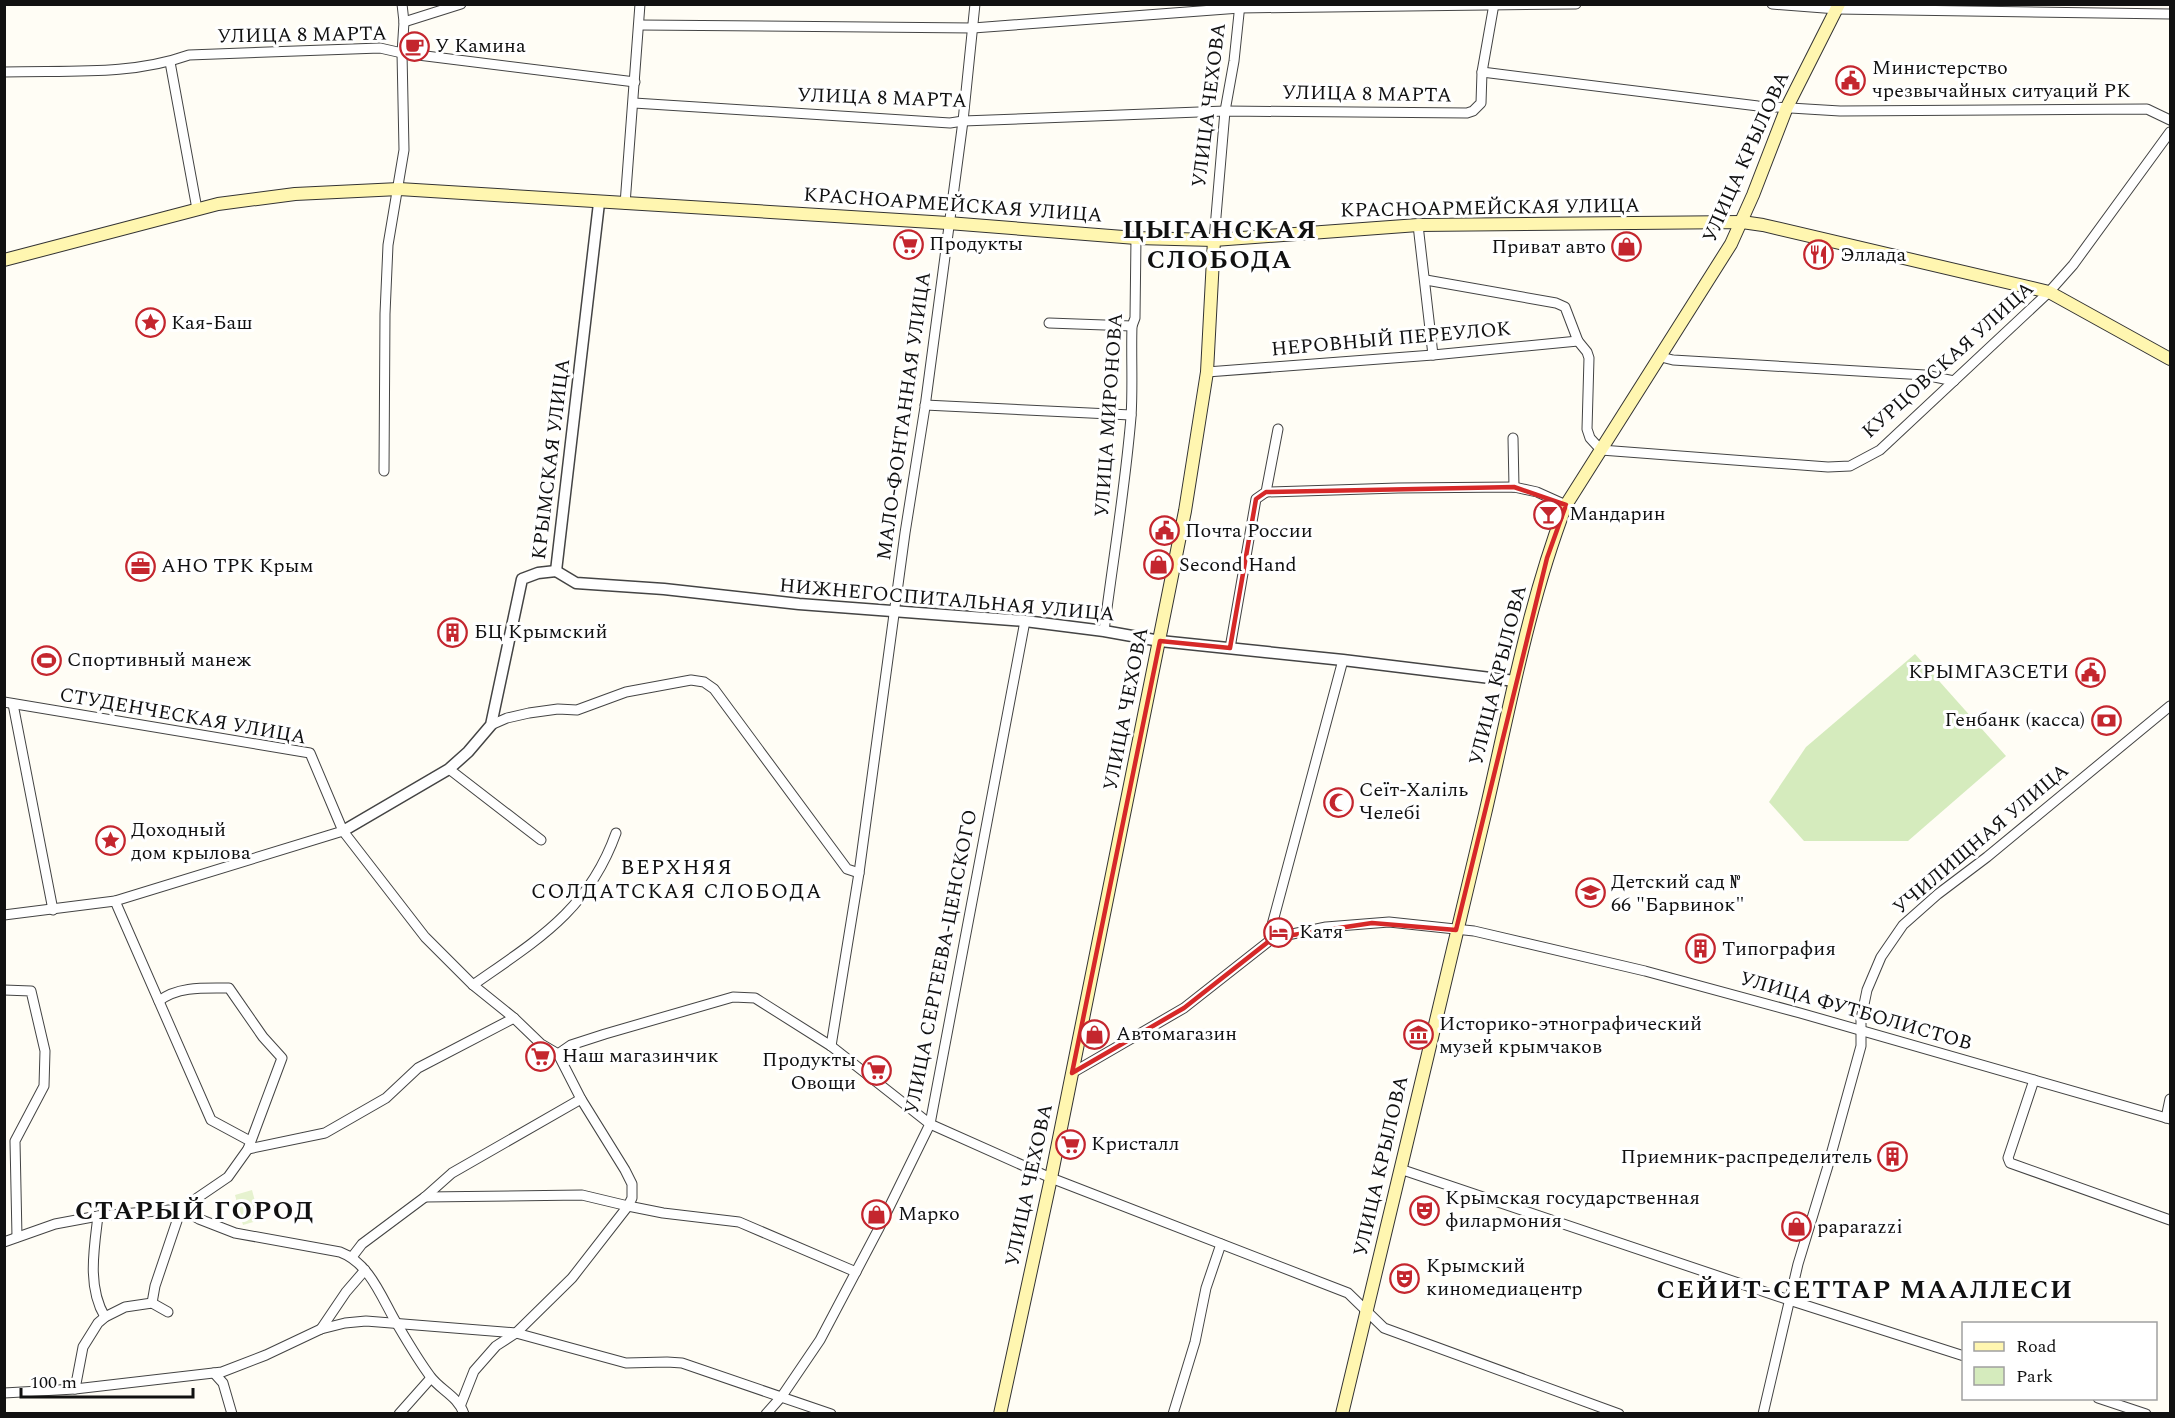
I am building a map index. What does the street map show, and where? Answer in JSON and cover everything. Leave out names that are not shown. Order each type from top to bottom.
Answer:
[{"type":"main road","name":"УЛИЦА КРЫЛОВА","points":[[1342,1413],[1515,681],[1547,558],[1566,505],[1730,247],[1787,107],[1838,7]]},
{"type":"main road","name":"КРАСНОАРМЕЙСКАЯ УЛИЦА","points":[[4,260],[197,209],[269,196],[399,189],[948,223],[1136,238],[1214,240],[1419,225],[1742,222],[2049,292],[2170,359]]},
{"type":"main road","name":"УЛИЦА ЧЕХОВА","points":[[1000,1413],[1051,1179],[1185,511],[1207,372],[1214,240]]},
{"type":"street","points":[[384,471],[388,245],[404,150],[402,53],[405,22],[402,4]]},
{"type":"street","points":[[405,22],[461,4]]},
{"type":"street","points":[[625,204],[640,4]]},
{"type":"street","name":"МАЛО-ФОНТАННАЯ УЛИЦА","points":[[831,1046],[860,873],[905,533],[925,405],[963,121],[975,4]]},
{"type":"street","points":[[639,25],[973,28],[1240,7],[1576,4]]},
{"type":"street","points":[[1772,4],[2170,14]]},
{"type":"street","points":[[1493,6],[1482,72],[1758,106],[1840,111],[2147,109],[2170,120]]},
{"type":"street","name":"УЛИЦА ЧЕХОВА","points":[[1214,240],[1225,111],[1240,7]]},
{"type":"street","name":"УЛИЦА 8 МАРТА","points":[[4,72],[126,69],[170,62],[189,55],[380,48],[402,53],[635,82]]},
{"type":"street","points":[[170,62],[197,209]]},
{"type":"street","name":"УЛИЦА 8 МАРТА","points":[[634,103],[950,123],[1225,111],[1467,113],[1473,111],[1481,103],[1482,72]]},
{"type":"street","name":"КУРЦОВСКАЯ УЛИЦА","points":[[1601,450],[1828,467],[1850,466],[1880,450],[2049,292],[2073,265],[2170,132]]},
{"type":"street","name":"КРЫМСКАЯ УЛИЦА","points":[[491,725],[522,579],[538,573],[556,572],[599,203]]},
{"type":"street","points":[[1419,225],[1433,355]]},
{"type":"street","name":"УЛИЦА МИРОНОВА","points":[[1104,631],[1123,498],[1131,415],[1136,238]]},
{"type":"street","points":[[1426,280],[1561,304],[1567,311],[1578,341],[1589,358],[1587,429],[1590,438],[1601,450]]},
{"type":"street","points":[[1049,323],[1132,326]]},
{"type":"street","name":"НЕРОВНЫЙ ПЕРЕУЛОК","points":[[1207,372],[1433,355],[1578,341]]},
{"type":"street","points":[[1661,357],[1673,360],[1925,375],[1954,381]]},
{"type":"street","points":[[925,405],[1131,415]]},
{"type":"street","points":[[1266,492],[1278,429]]},
{"type":"street","points":[[1513,438],[1514,488]]},
{"type":"street","points":[[1230,648],[1256,499],[1266,492],[1398,488],[1514,488],[1537,492],[1566,505]]},
{"type":"street","name":"НИЖНЕГОСПИТАЛЬНАЯ УЛИЦА","points":[[556,572],[576,583],[664,589],[799,604],[1025,621],[1160,641],[1515,681]]},
{"type":"street","name":"УЛИЦА СЕРГЕЕВА-ЦЕНСКОГО","points":[[766,1413],[782,1395],[820,1340],[930,1124],[1025,621]]},
{"type":"street","points":[[1273,938],[1272,925],[1343,660]]},
{"type":"street","points":[[4,915],[115,901],[343,831],[449,769],[468,752],[491,725],[507,718],[558,709],[577,710],[626,692],[691,680],[704,682],[714,689],[847,869],[860,873]]},
{"type":"street","points":[[9,703],[53,910]]},
{"type":"street","name":"СТУДЕНЧЕСКАЯ УЛИЦА","points":[[9,703],[310,753],[343,831]]},
{"type":"street","name":"УЧИЛИЩНАЯ УЛИЦА","points":[[1763,1413],[1801,1254],[1861,1046],[1861,1019],[1867,990],[1881,957],[1903,925],[1938,894],[1988,857],[2170,706]]},
{"type":"street","points":[[449,769],[541,840]]},
{"type":"street","points":[[181,1209],[199,1219],[235,1233],[340,1252],[352,1257],[365,1270],[380,1292],[431,1378],[462,1409],[474,1371],[495,1346],[516,1333],[572,1278],[632,1198],[632,1184],[625,1170],[581,1099],[558,1054],[540,1044],[514,1018],[472,986],[425,937],[343,831]]},
{"type":"street","points":[[472,986],[548,931],[577,904],[608,855],[616,833]]},
{"type":"street","points":[[115,901],[212,1120],[249,1145],[325,1133],[386,1098],[418,1068],[514,1018]]},
{"type":"street","name":"УЛИЦА ФУТБОЛИСТОВ","points":[[1072,1073],[1184,1008],[1273,938],[1326,927],[1389,922],[1474,931],[1645,971],[2168,1119]]},
{"type":"street","points":[[4,1242],[55,1224],[98,1216],[181,1209],[228,1177],[249,1145],[282,1058],[263,1037],[229,988],[200,988],[170,993],[159,1001]]},
{"type":"street","points":[[4,990],[31,991],[45,1051],[44,1086],[15,1141],[17,1237]]},
{"type":"street","points":[[558,1054],[571,1045],[733,997],[755,998],[831,1046],[930,1124],[1051,1179],[1348,1293],[1384,1328],[1620,1413]]},
{"type":"street","points":[[2034,1080],[2008,1158],[2010,1163],[2170,1220]]},
{"type":"street","points":[[352,1257],[362,1244],[425,1197],[452,1173],[581,1099]]},
{"type":"street","points":[[2168,1119],[2170,1099]]},
{"type":"street","points":[[1400,1169],[1962,1355]]},
{"type":"street","points":[[425,1197],[582,1195],[628,1206],[739,1221],[856,1272]]},
{"type":"street","points":[[152,1303],[155,1286],[181,1209]]},
{"type":"street","points":[[98,1216],[94,1244],[94,1279],[98,1304],[105,1317]]},
{"type":"street","points":[[1173,1413],[1195,1342],[1206,1288],[1221,1244]]},
{"type":"street","points":[[321,1329],[346,1292],[365,1270]]},
{"type":"street","points":[[75,1389],[83,1347],[98,1323],[105,1317],[125,1307],[152,1303],[168,1312]]},
{"type":"street","points":[[4,1393],[75,1389],[222,1372],[266,1355],[321,1329],[366,1320],[516,1333],[626,1363],[682,1363],[831,1413]]},
{"type":"street","points":[[214,1373],[223,1383],[232,1413]]},
{"type":"street","points":[[399,1413],[431,1378]]},
{"type":"street","points":[[2104,1400],[2146,1413]]},
{"type":"highlighted area","points":[[1514,487],[1566,505],[1547,558],[1456,930],[1372,923],[1273,938],[1184,1008],[1072,1073],[1160,641],[1230,648],[1256,499],[1266,492]]},
{"type":"green space","points":[[1915,654],[2006,756],[1908,841],[1804,841],[1769,802],[1806,747]]},
{"type":"green space","points":[[252,1190],[260,1220],[243,1225],[235,1195]]},
{"type":"place","name":"У Камина","points":[[414,46]]},
{"type":"place","name":"Министерство чрезвычайных ситуаций РК","points":[[1851,80]]},
{"type":"place","name":"Продукты","points":[[908,244]]},
{"type":"place","name":"Приват авто","points":[[1627,247]]},
{"type":"place","name":"Эллада","points":[[1819,255]]},
{"type":"place","name":"Кая-Баш","points":[[150,323]]},
{"type":"place","name":"Мандарин","points":[[1548,514]]},
{"type":"place","name":"Почта России","points":[[1164,531]]},
{"type":"place","name":"Second Hand","points":[[1158,565]]},
{"type":"place","name":"АНО ТРК Крым","points":[[140,566]]},
{"type":"place","name":"БЦ Крымский","points":[[453,632]]},
{"type":"place","name":"Спортивный манеж","points":[[46,660]]},
{"type":"place","name":"КРЫМГАЗСЕТИ","points":[[2090,672]]},
{"type":"place","name":"Генбанк (касса)","points":[[2106,720]]},
{"type":"place","name":"Сеїт-Халіль Челебі","points":[[1338,802]]},
{"type":"place","name":"Доходный дом крылова","points":[[110,841]]},
{"type":"place","name":"Детский сад № 66 \"Барвинок\"","points":[[1590,893]]},
{"type":"place","name":"Катя","points":[[1278,932]]},
{"type":"place","name":"Типография","points":[[1701,949]]},
{"type":"place","name":"Автомагазин","points":[[1095,1034]]},
{"type":"place","name":"Историко-этнографический музей крымчаков","points":[[1418,1035]]},
{"type":"place","name":"Наш магазинчик","points":[[541,1056]]},
{"type":"place","name":"Продукты Овощи","points":[[877,1071]]},
{"type":"place","name":"Кристалл","points":[[1070,1144]]},
{"type":"place","name":"Приемник-распределитель","points":[[1893,1157]]},
{"type":"place","name":"Крымская государственная филармония","points":[[1424,1210]]},
{"type":"place","name":"Марко","points":[[877,1214]]},
{"type":"place","name":"paparazzi","points":[[1796,1227]]},
{"type":"place","name":"Крымский киномедиацентр","points":[[1405,1278]]},
{"type":"district","name":"ЦЫГАНСКАЯ СЛОБОДА","points":[[1220,245]]},
{"type":"district","name":"ВЕРХНЯЯ СОЛДАТСКАЯ СЛОБОДА","points":[[677,880]]},
{"type":"district","name":"СТАРЫЙ ГОРОД","points":[[195,1211]]},
{"type":"district","name":"СЕЙИТ-СЕТТАР МААЛЛЕСИ","points":[[1865,1290]]}]
